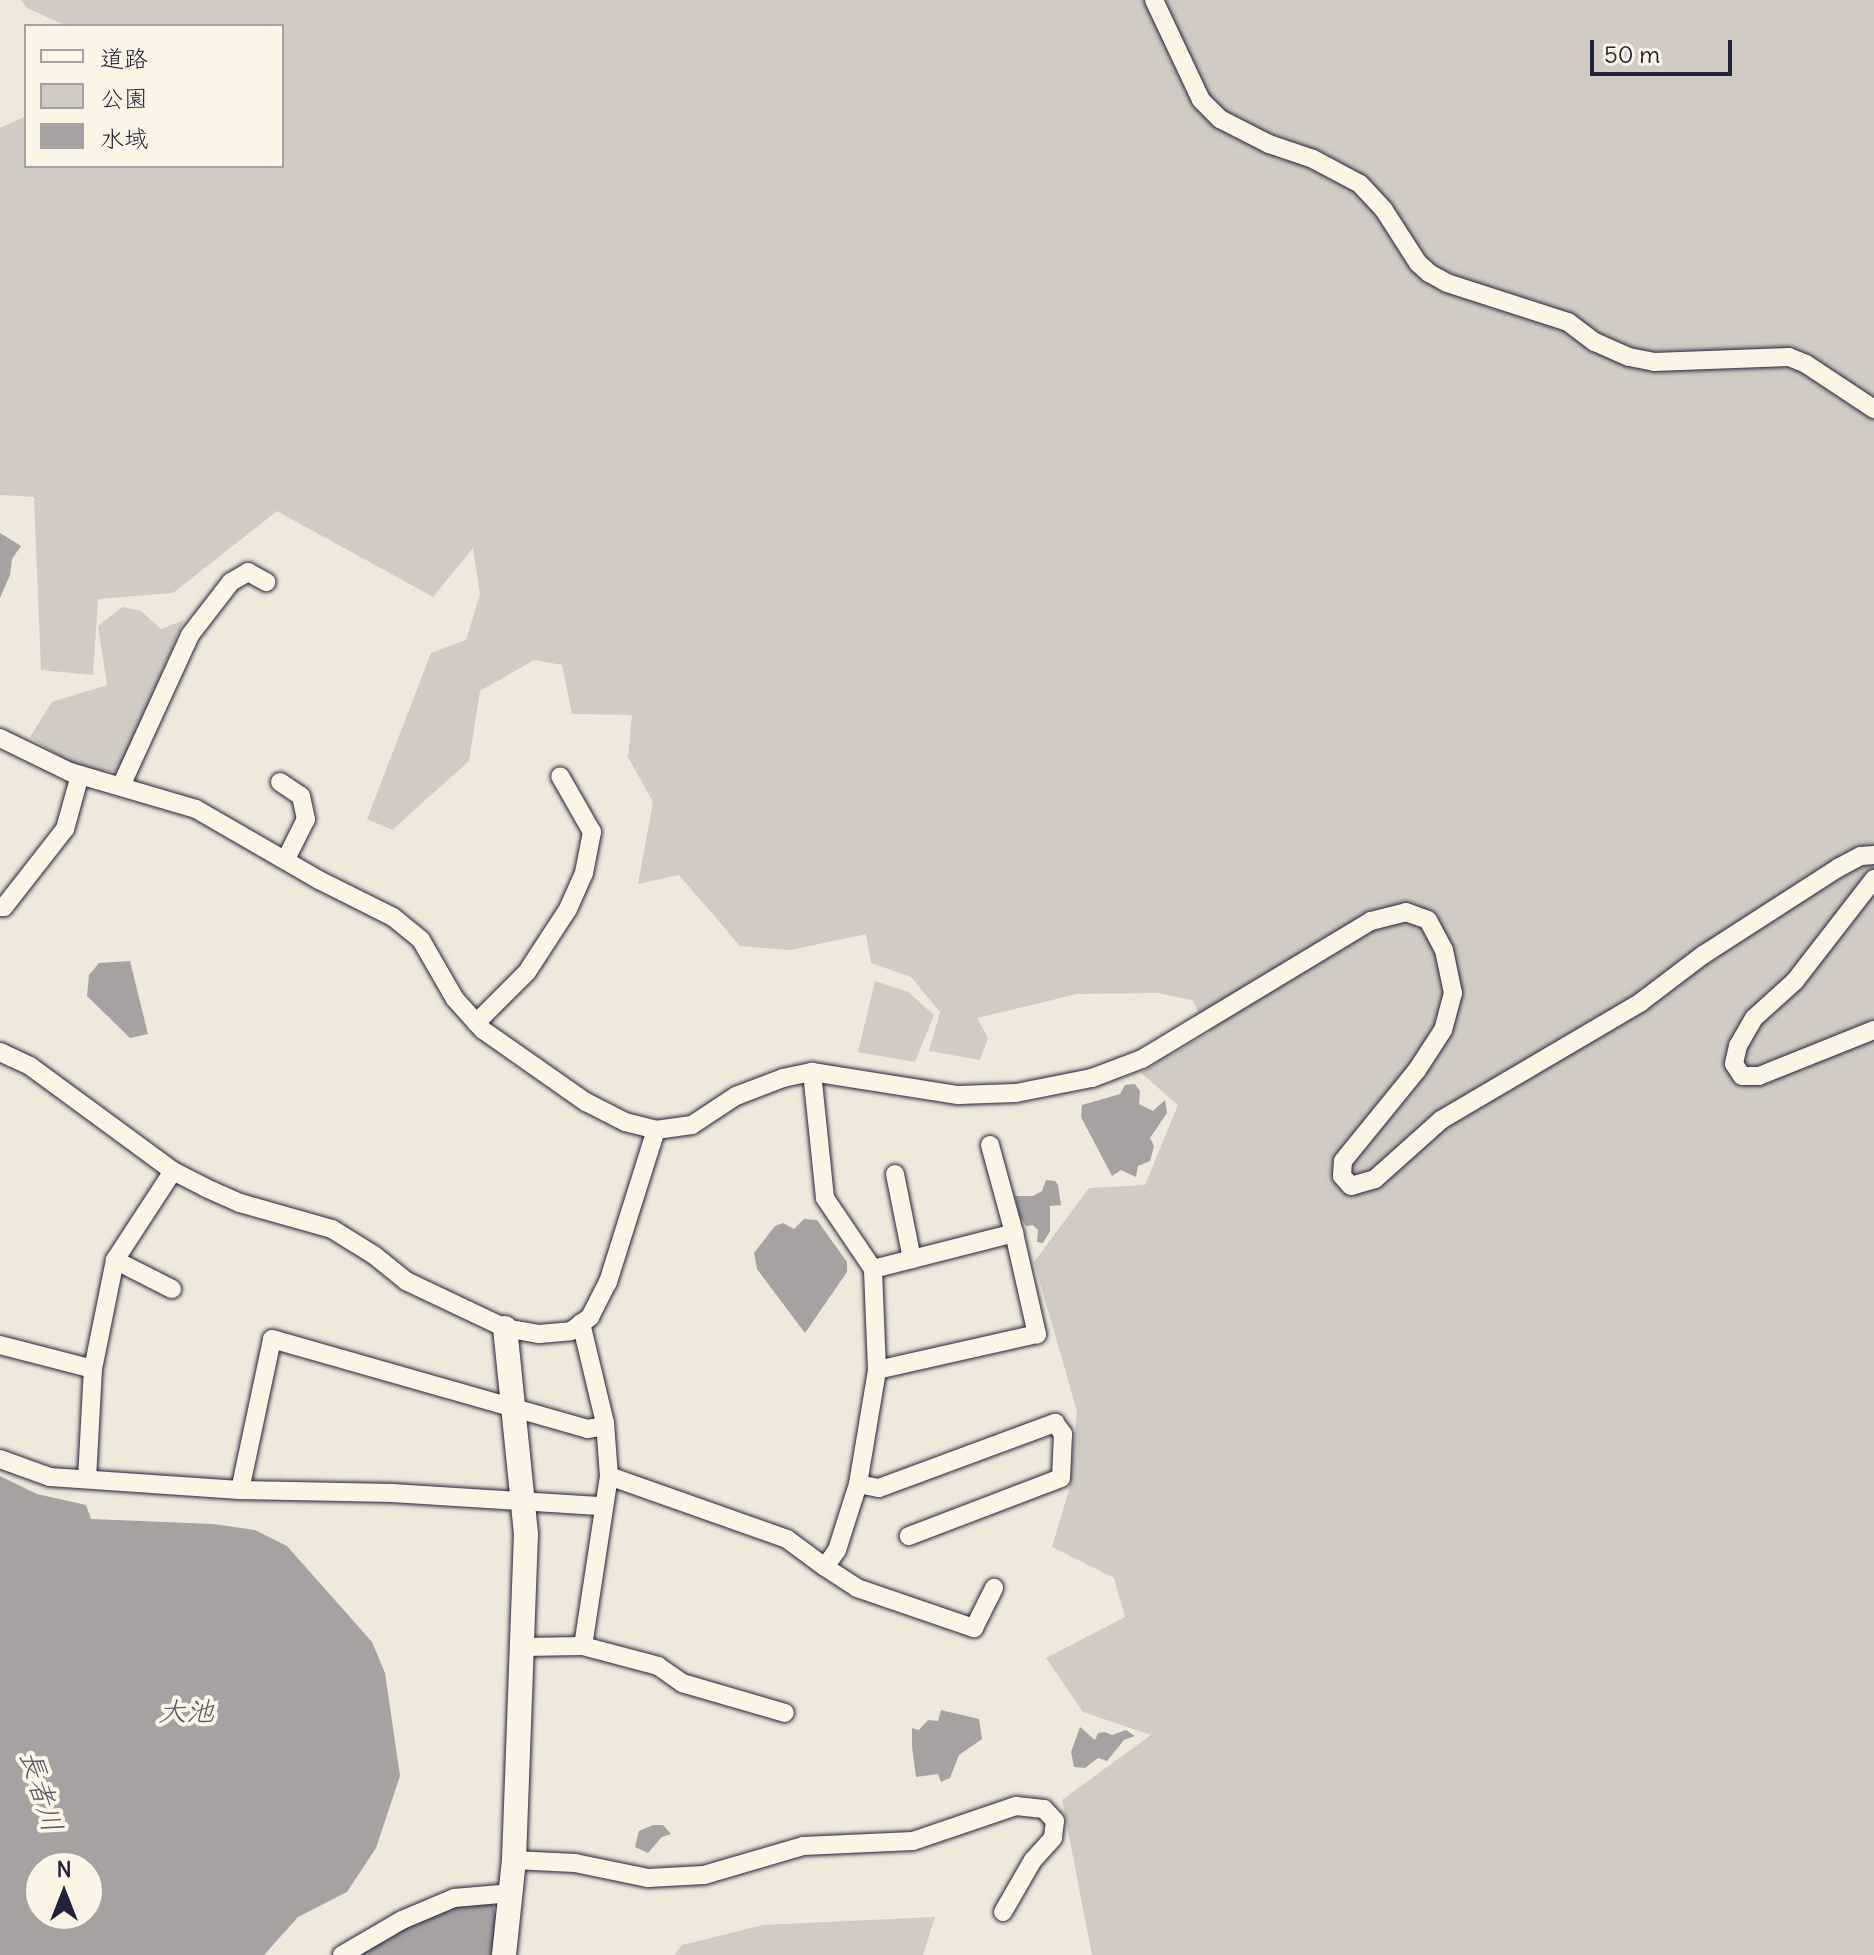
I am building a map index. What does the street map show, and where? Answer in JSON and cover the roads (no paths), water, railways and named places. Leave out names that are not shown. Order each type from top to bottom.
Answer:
[{"type":"street","points":[[1154,0],[1195,88],[1220,119],[1269,144],[1313,159],[1360,184],[1384,210],[1418,263],[1429,273],[1447,283],[1558,317],[1604,347],[1629,357],[1654,362],[1789,357],[1806,364],[1874,409]]},
{"type":"street","points":[[121,786],[190,635],[231,582],[248,572],[266,582]]},
{"type":"street","points":[[0,738],[80,775],[196,809],[393,917],[421,940],[455,999],[476,1023],[586,1102],[625,1122],[656,1130],[692,1125],[736,1096],[783,1078],[812,1072],[958,1095],[1016,1093],[1092,1078],[1142,1059],[1371,921],[1406,912],[1428,920],[1444,950],[1453,993],[1443,1030],[1417,1070],[1343,1161],[1342,1176],[1351,1186],[1375,1179],[1441,1120],[1641,1002],[1703,955],[1838,868],[1861,856],[1874,855]]},
{"type":"street","points":[[0,907],[4,907],[65,829],[80,775]]},
{"type":"street","points":[[476,1023],[527,972],[568,909],[584,873],[592,832],[560,776]]},
{"type":"street","points":[[280,782],[301,796],[306,819],[286,859]]},
{"type":"street","points":[[1874,879],[1795,981],[1754,1018],[1738,1046],[1734,1064],[1742,1076],[1759,1076],[1874,1030]]},
{"type":"street","points":[[0,1052],[30,1066],[173,1171],[240,1203],[332,1229],[374,1255],[406,1281],[505,1328],[539,1334],[571,1331],[590,1317],[608,1282],[656,1130]]},
{"type":"street","points":[[812,1072],[825,1198],[873,1269],[877,1370],[858,1484],[837,1550],[825,1567]]},
{"type":"street","points":[[877,1370],[1037,1334],[990,1145]]},
{"type":"street","points":[[87,1479],[93,1369],[115,1260],[173,1171]]},
{"type":"street","points":[[895,1174],[912,1259]]},
{"type":"street","points":[[873,1269],[1014,1233]]},
{"type":"street","points":[[115,1260],[172,1289]]},
{"type":"street","points":[[581,1323],[605,1426],[609,1476],[583,1646]]},
{"type":"street","points":[[504,1955],[514,1860],[523,1647],[525,1501],[505,1328]]},
{"type":"street","points":[[240,1490],[272,1339],[587,1429],[605,1426]]},
{"type":"street","points":[[0,1345],[93,1369]]},
{"type":"street","points":[[858,1484],[879,1488],[1055,1423],[1063,1434],[1061,1478],[909,1536]]},
{"type":"street","points":[[0,1459],[50,1477],[240,1490],[393,1493],[602,1506]]},
{"type":"street","points":[[609,1476],[787,1539],[857,1588],[974,1628],[994,1588]]},
{"type":"street","points":[[523,1647],[583,1646],[658,1666],[682,1683],[785,1713]]},
{"type":"street","points":[[514,1860],[575,1863],[648,1878],[704,1875],[803,1846],[913,1841],[1016,1806],[1044,1809],[1055,1821],[1053,1838],[1033,1860],[1003,1912]]},
{"type":"street","points":[[342,1955],[402,1920],[454,1898],[512,1893]]},
{"type":"water","points":[[0,533],[21,546],[12,559],[10,575],[0,598]]},
{"type":"water","points":[[130,961],[148,1034],[130,1038],[87,996],[89,975],[99,963]]},
{"type":"water","points":[[1135,1084],[1140,1091],[1139,1104],[1153,1111],[1165,1100],[1167,1113],[1150,1138],[1154,1146],[1150,1161],[1138,1166],[1136,1177],[1121,1170],[1112,1176],[1081,1117],[1082,1105],[1120,1094],[1125,1085]]},
{"type":"water","points":[[1046,1180],[1055,1181],[1058,1185],[1061,1205],[1050,1206],[1050,1231],[1043,1243],[1037,1242],[1038,1230],[1033,1225],[1026,1226],[1019,1215],[1015,1196],[1033,1196],[1042,1191]]},
{"type":"water","points":[[804,1219],[817,1220],[847,1262],[847,1272],[805,1333],[757,1269],[754,1253],[775,1226],[783,1223],[794,1229]]},
{"type":"water","name":"大池","points":[[0,1476],[37,1494],[86,1505],[91,1519],[213,1524],[255,1530],[287,1546],[372,1642],[385,1673],[400,1776],[376,1848],[347,1892],[298,1917],[264,1955],[0,1955]]},
{"type":"water","points":[[941,1710],[979,1719],[982,1739],[959,1755],[950,1778],[941,1782],[938,1774],[916,1777],[912,1728],[919,1730],[928,1720],[938,1721]]},
{"type":"water","points":[[1080,1727],[1095,1740],[1098,1733],[1105,1732],[1112,1735],[1126,1730],[1135,1736],[1124,1740],[1107,1761],[1098,1758],[1085,1768],[1074,1767],[1071,1752]]},
{"type":"water","points":[[653,1825],[663,1825],[671,1834],[662,1837],[648,1853],[635,1847],[639,1831]]},
{"type":"water","points":[[492,1901],[497,1919],[491,1955],[359,1955],[396,1932],[446,1908]]},
{"type":"water label","name":"長者川","points":[[42,1791]]}]
